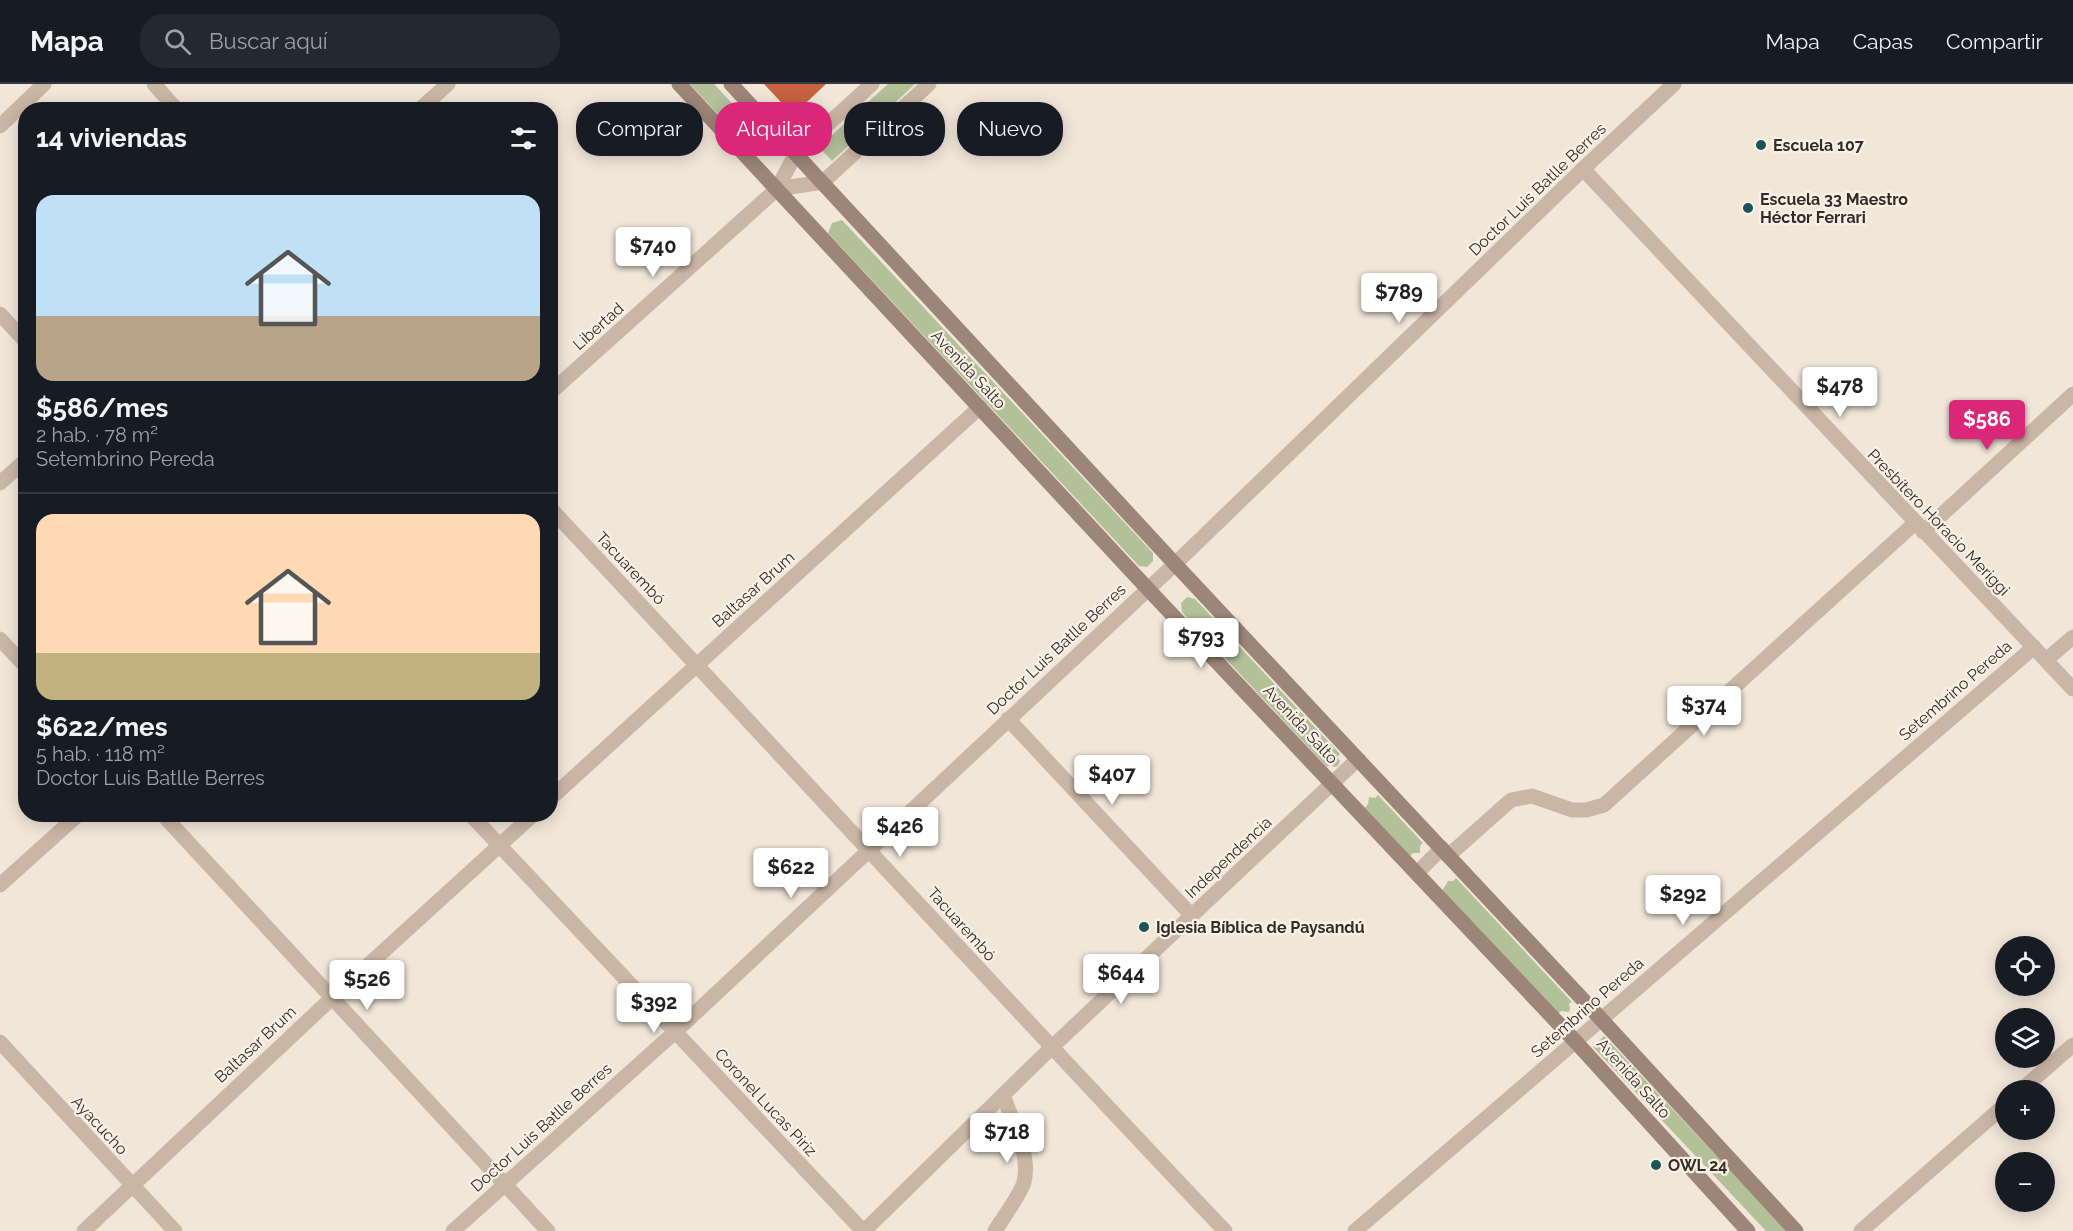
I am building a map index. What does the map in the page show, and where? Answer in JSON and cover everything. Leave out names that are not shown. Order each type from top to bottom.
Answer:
[{"type":"street","points":[[25,102],[44,84]]},
{"type":"street","points":[[154,84],[170,102]]},
{"type":"street","points":[[428,102],[448,84]]},
{"type":"street","name":"Avenida Salto","points":[[679,84],[1147,588],[1575,1041],[1748,1231]]},
{"type":"street","name":"Avenida Salto","points":[[731,84],[748,102]]},
{"type":"street","name":"Libertad","points":[[832,120],[872,84]]},
{"type":"street","points":[[777,189],[823,182],[929,84]]},
{"type":"street","name":"Doctor Luis Batlle Berres","points":[[453,1231],[675,1032],[868,848],[1175,564],[1583,169],[1674,84]]},
{"type":"street","points":[[0,126],[18,109]]},
{"type":"street","name":"Libertad","points":[[558,386],[777,189],[794,156]]},
{"type":"street","name":"Avenida Salto","points":[[799,156],[1796,1231]]},
{"type":"street","name":"Presbítero Horacio Meriggi","points":[[1583,169],[2073,689]]},
{"type":"street","points":[[0,314],[18,333]]},
{"type":"street","points":[[1417,873],[1511,800],[1532,796],[1572,810],[1586,810],[1604,805],[2073,394]]},
{"type":"street","name":"Baltasar Brum","points":[[558,792],[980,407]]},
{"type":"street","points":[[0,483],[18,467]]},
{"type":"street","name":"Tacuarembó","points":[[558,516],[868,848],[1051,1048],[1225,1231]]},
{"type":"street","points":[[2046,660],[2073,637]]},
{"type":"street","points":[[0,639],[18,658]]},
{"type":"street","name":"Setembrino Pereda","points":[[1354,1231],[2034,647]]},
{"type":"street","points":[[1008,719],[1192,916]]},
{"type":"street","name":"Independencia","points":[[863,1231],[1051,1048],[1358,759]]},
{"type":"street","points":[[0,885],[70,822]]},
{"type":"street","points":[[169,822],[548,1231]]},
{"type":"street","name":"Coronel Lucas Píriz","points":[[478,822],[863,1231]]},
{"type":"street","name":"Baltasar Brum","points":[[84,1231],[332,998],[526,822]]},
{"type":"street","name":"Ayacucho","points":[[0,1042],[175,1231]]},
{"type":"street","points":[[2033,1080],[2073,1045]]},
{"type":"street","points":[[995,1231],[1024,1184],[1025,1169],[1022,1150],[1003,1095]]},
{"type":"street","points":[[1861,1231],[1995,1114]]},
{"type":"green space","points":[[690,84],[714,84],[731,102],[715,102],[715,111]]},
{"type":"green space","points":[[888,84],[915,84],[896,102],[868,102]]},
{"type":"green space","points":[[844,124],[844,150],[832,161],[827,156],[832,156],[832,135]]},
{"type":"green space","points":[[842,220],[1153,553],[1153,561],[1147,567],[1139,566],[828,233],[832,223]]},
{"type":"green space","points":[[1187,597],[1195,599],[1340,754],[1337,757],[1340,761],[1338,766],[1334,767],[1331,764],[1327,767],[1182,612],[1181,603]]},
{"type":"green space","points":[[1378,795],[1423,843],[1420,846],[1420,853],[1413,853],[1410,856],[1365,808],[1369,797],[1375,798]]},
{"type":"green space","points":[[1456,878],[1572,1002],[1569,1004],[1569,1012],[1561,1011],[1558,1014],[1442,891],[1448,881]]},
{"type":"green space","points":[[1604,1036],[1787,1231],[1766,1231],[1593,1047]]},
{"type":"building","points":[[764,84],[826,84],[807,102],[781,102]]},
{"type":"place","name":"Escuela 107","points":[[1761,145]]},
{"type":"place","name":"Escuela 33 Maestro Héctor Ferrari","points":[[1748,208]]},
{"type":"place","name":"Iglesia Bíblica de Paysandú","points":[[1144,927]]},
{"type":"place","name":"OWL 24","points":[[1656,1165]]}]
